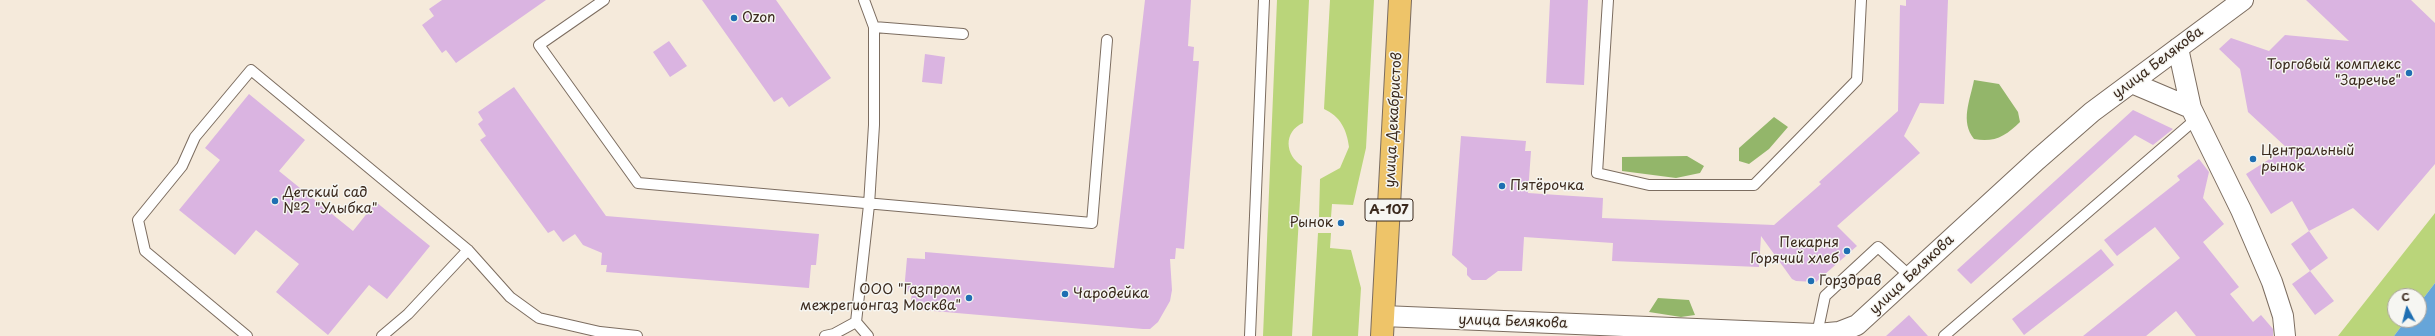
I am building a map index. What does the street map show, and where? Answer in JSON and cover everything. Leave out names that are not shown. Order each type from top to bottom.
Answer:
[{"type":"main road","name":"улица Декабристов","points":[[1383,326],[1400,0]]},
{"type":"street","name":"улица Белякова","points":[[1383,326],[1818,335],[1839,332],[1857,325],[2036,160],[2092,112],[2242,0]]},
{"type":"street","points":[[2178,48],[2194,113],[2241,210],[2272,282],[2283,316],[2285,336]]},
{"type":"street","points":[[2132,83],[2194,113]]},
{"type":"lane","points":[[604,0],[539,45],[638,183],[869,205],[1092,223],[1107,40]]},
{"type":"lane","points":[[864,0],[874,27],[874,125],[869,205],[856,322],[868,336]]},
{"type":"lane","points":[[1250,336],[1264,0]]},
{"type":"lane","points":[[1608,0],[1598,173],[1649,185],[1754,185],[1857,80],[1861,0]]},
{"type":"lane","points":[[874,27],[963,34]]},
{"type":"lane","points":[[247,336],[145,251],[138,220],[182,166],[195,137],[251,70],[468,250],[510,297],[539,318],[600,332],[637,336]]},
{"type":"lane","points":[[1944,336],[2194,113]]},
{"type":"lane","points":[[1818,335],[1825,296],[1878,247],[1910,277]]},
{"type":"lane","points":[[382,336],[408,314],[468,250]]},
{"type":"lane","points":[[825,336],[834,334],[856,322]]},
{"type":"green space","points":[[1277,0],[1309,0],[1303,123],[1292,132],[1289,138],[1292,156],[1302,166],[1292,336],[1263,336]]},
{"type":"green space","points":[[1330,0],[1374,0],[1366,148],[1353,205],[1332,204],[1331,217],[1319,217],[1320,179],[1340,168],[1349,147],[1342,124],[1330,112],[1324,109]]},
{"type":"green space","points":[[1974,80],[1999,84],[2018,112],[2020,122],[2005,135],[1994,139],[1981,140],[1974,139],[1970,132],[1967,111]]},
{"type":"green space","points":[[1774,117],[1788,127],[1769,149],[1749,164],[1739,161],[1739,148]]},
{"type":"green space","points":[[1687,156],[1704,166],[1700,173],[1676,178],[1622,171],[1622,157]]},
{"type":"green space","points":[[2435,213],[2435,283],[2427,294],[2427,288],[2387,288],[2387,328],[2400,328],[2394,336],[2338,336]]},
{"type":"green space","points":[[1318,233],[1331,233],[1330,248],[1351,250],[1361,288],[1358,336],[1312,336]]},
{"type":"green space","points":[[1658,298],[1689,300],[1695,315],[1681,317],[1649,312]]},
{"type":"water","points":[[2435,283],[2435,336],[2394,336],[2400,328],[2427,328],[2427,294]]},
{"type":"building","points":[[442,0],[546,0],[456,63],[446,50],[442,53],[422,25],[434,16],[429,9]]},
{"type":"building","points":[[702,0],[776,0],[831,78],[789,107],[782,97],[774,102]]},
{"type":"building","points":[[1145,0],[1191,0],[1188,46],[1194,47],[1193,61],[1199,61],[1184,249],[1176,248],[1175,259],[1170,259],[1172,290],[1170,301],[1158,322],[1150,329],[1143,329],[910,309],[912,292],[904,291],[907,258],[925,259],[925,252],[1114,268]]},
{"type":"building","points":[[1550,0],[1588,0],[1584,85],[1546,83]]},
{"type":"building","points":[[1906,0],[1948,0],[1944,104],[1920,103],[1904,136],[1920,153],[1837,226],[1857,246],[1816,282],[1796,281],[1792,279],[1761,236],[1759,267],[1612,261],[1613,243],[1524,237],[1522,271],[1498,271],[1486,280],[1472,280],[1467,275],[1467,268],[1452,255],[1461,136],[1526,141],[1525,151],[1531,151],[1528,193],[1603,198],[1602,218],[1774,225],[1821,184],[1819,182],[1898,111],[1900,5],[1906,6]]},
{"type":"building","points":[[2306,0],[2411,0],[2435,23],[2435,164],[2378,231],[2353,208],[2309,231],[2292,201],[2271,214],[2246,174],[2287,148],[2248,112],[2240,69],[2219,49],[2231,38],[2269,51],[2285,35],[2349,41]]},
{"type":"building","points":[[669,41],[687,66],[670,77],[653,52]]},
{"type":"building","points":[[925,54],[945,57],[942,84],[922,82]]},
{"type":"building","points":[[514,87],[606,216],[819,234],[816,265],[811,265],[809,288],[606,272],[607,265],[601,265],[602,253],[583,245],[575,234],[563,242],[554,230],[548,233],[480,140],[486,136],[478,124],[483,120],[478,112]]},
{"type":"building","points":[[249,94],[305,140],[279,171],[353,231],[376,202],[430,246],[387,299],[369,285],[328,335],[276,292],[299,264],[256,230],[235,255],[179,210],[220,160],[205,148]]},
{"type":"building","points":[[2133,110],[2173,129],[2153,145],[2135,135],[1971,284],[1957,270]]},
{"type":"building","points":[[2199,159],[2209,172],[2203,198],[2224,224],[2203,242],[2239,287],[2230,294],[2253,322],[2261,315],[2273,329],[2273,336],[2196,336],[2176,311],[2146,336],[2083,336],[2180,258],[2155,227],[2117,256],[2104,240],[2180,180],[2177,176]]},
{"type":"building","points":[[2309,231],[2328,258],[2310,271],[2291,244]]},
{"type":"building","points":[[2101,249],[2114,265],[2024,335],[2012,319]]},
{"type":"building","points":[[2310,271],[2334,301],[2315,315],[2292,284]]},
{"type":"building","points":[[1909,315],[1928,336],[1886,336]]},
{"type":"place","name":"Ozon","points":[[734,18]]},
{"type":"place","name":"Торговый комплекс \"Заречье\"","points":[[2409,73]]},
{"type":"place","name":"Центральный рынок","points":[[2253,159]]},
{"type":"place","name":"Пятёрочка","points":[[1502,186]]},
{"type":"place","name":"Детский сад №2 \"Улыбка\"","points":[[275,201]]},
{"type":"place","name":"Рынок","points":[[1341,223]]},
{"type":"place","name":"Пекарня Горячий хлеб","points":[[1847,251]]},
{"type":"place","name":"Горздрав","points":[[1811,281]]},
{"type":"place","name":"Чародейка","points":[[1065,294]]},
{"type":"place","name":"ООО \"Газпром межрегионгаз Москва\"","points":[[969,298]]}]
